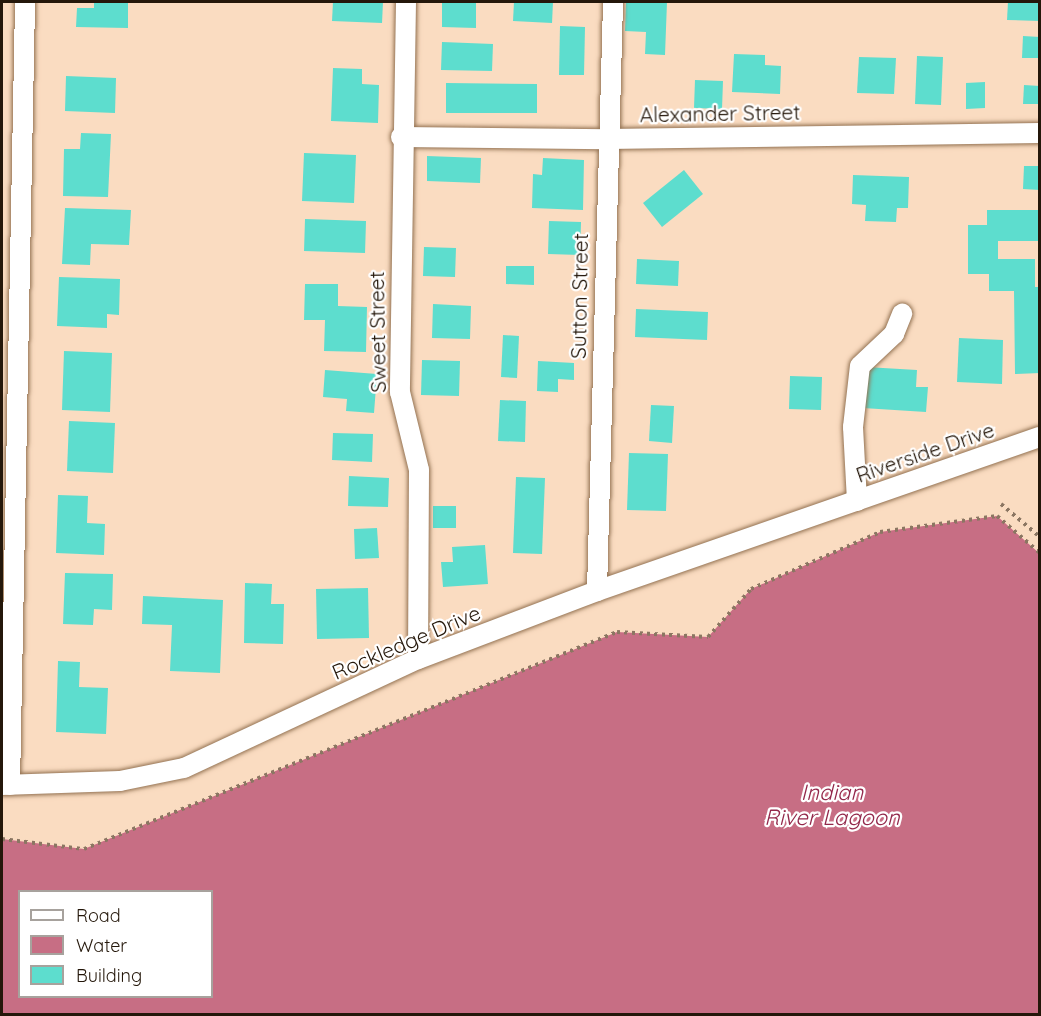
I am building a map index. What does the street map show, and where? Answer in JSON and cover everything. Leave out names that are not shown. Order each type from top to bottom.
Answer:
[{"type":"street","points":[[6,785],[25,2]]},
{"type":"street","name":"Sweet Street","points":[[406,2],[401,137],[400,392],[420,470],[418,659]]},
{"type":"street","name":"Sutton Street","points":[[597,591],[607,139],[613,2]]},
{"type":"street","name":"Alexander Street","points":[[401,137],[607,139],[1040,133]]},
{"type":"street","points":[[857,501],[853,427],[860,366],[894,334],[902,314]]},
{"type":"street","name":"Riverside Drive","points":[[826,513],[1040,437]]},
{"type":"street","name":"Rockledge Drive","points":[[6,785],[120,781],[184,768],[418,659],[597,591],[826,513]]},
{"type":"path","points":[[1001,504],[1040,537]]},
{"type":"path","points":[[2,839],[84,849],[617,632],[708,637],[751,589],[880,532],[997,516],[1040,553]]},
{"type":"water","name":"Indian River Lagoon","points":[[997,516],[1039,553],[1039,1014],[2,1014],[2,839],[84,849],[617,632],[708,637],[751,589],[880,532]]},
{"type":"building","points":[[94,2],[128,2],[128,28],[76,27],[77,8],[94,8]]},
{"type":"building","points":[[333,2],[383,2],[382,23],[332,21]]},
{"type":"building","points":[[442,2],[476,2],[476,28],[442,27]]},
{"type":"building","points":[[514,2],[553,2],[552,23],[513,21]]},
{"type":"building","points":[[626,2],[667,2],[665,55],[645,54],[646,32],[625,31]]},
{"type":"building","points":[[1008,2],[1040,2],[1040,21],[1007,20]]},
{"type":"building","points":[[560,26],[585,27],[584,75],[559,75]]},
{"type":"building","points":[[1023,36],[1040,37],[1040,58],[1022,58]]},
{"type":"building","points":[[442,42],[493,44],[492,71],[441,70]]},
{"type":"building","points":[[734,54],[765,55],[765,65],[781,66],[780,94],[732,92]]},
{"type":"building","points":[[917,56],[943,57],[941,105],[915,104]]},
{"type":"building","points":[[859,57],[896,58],[894,94],[857,93]]},
{"type":"building","points":[[333,68],[362,69],[362,84],[379,85],[378,123],[331,121]]},
{"type":"building","points":[[66,76],[116,78],[115,113],[65,111]]},
{"type":"building","points":[[695,80],[723,81],[722,109],[694,108]]},
{"type":"building","points":[[985,82],[985,108],[966,109],[966,83]]},
{"type":"building","points":[[446,83],[537,84],[537,113],[446,113]]},
{"type":"building","points":[[1024,85],[1040,86],[1040,104],[1023,104]]},
{"type":"building","points":[[81,133],[111,134],[108,197],[63,196],[64,149],[80,149]]},
{"type":"building","points":[[304,153],[356,155],[354,203],[302,201]]},
{"type":"building","points":[[427,156],[481,158],[480,183],[427,181]]},
{"type":"building","points":[[543,158],[584,160],[583,210],[532,208],[533,174],[542,175]]},
{"type":"building","points":[[1024,166],[1040,166],[1040,190],[1023,189]]},
{"type":"building","points":[[684,170],[703,194],[662,227],[643,203]]},
{"type":"building","points":[[853,175],[909,177],[908,208],[897,208],[896,222],[865,221],[866,205],[852,204]]},
{"type":"building","points":[[65,208],[131,210],[129,245],[91,244],[90,265],[62,264]]},
{"type":"building","points":[[987,210],[1040,210],[1040,241],[998,241],[998,259],[1035,259],[1035,287],[1040,287],[1040,373],[1015,374],[1014,291],[989,291],[989,274],[968,274],[968,225],[987,225]]},
{"type":"building","points":[[305,219],[366,221],[365,253],[304,251]]},
{"type":"building","points":[[549,221],[581,222],[580,255],[548,254]]},
{"type":"building","points":[[424,247],[456,248],[455,277],[423,276]]},
{"type":"building","points":[[637,259],[679,261],[678,286],[636,284]]},
{"type":"building","points":[[506,266],[534,266],[534,285],[506,284]]},
{"type":"building","points":[[59,277],[120,279],[119,315],[107,314],[107,328],[57,326]]},
{"type":"building","points":[[305,284],[338,284],[338,306],[367,307],[366,352],[324,351],[325,320],[304,320]]},
{"type":"building","points":[[433,304],[471,306],[470,339],[432,338]]},
{"type":"building","points":[[636,309],[708,312],[707,340],[635,337]]},
{"type":"building","points":[[503,335],[519,336],[517,378],[501,377]]},
{"type":"building","points":[[959,338],[1003,340],[1002,384],[957,382]]},
{"type":"building","points":[[64,351],[112,353],[110,412],[62,410]]},
{"type":"building","points":[[422,360],[460,361],[459,396],[421,395]]},
{"type":"building","points":[[538,361],[574,363],[574,380],[558,379],[558,392],[537,391]]},
{"type":"building","points":[[866,367],[917,370],[916,387],[928,387],[926,412],[863,408]]},
{"type":"building","points":[[325,370],[377,374],[374,413],[346,411],[347,399],[323,397]]},
{"type":"building","points":[[790,376],[822,377],[821,410],[789,409]]},
{"type":"building","points":[[500,400],[526,401],[525,442],[498,441]]},
{"type":"building","points":[[651,405],[674,406],[672,443],[649,441]]},
{"type":"building","points":[[69,421],[115,423],[113,473],[67,471]]},
{"type":"building","points":[[333,433],[373,434],[372,462],[332,460]]},
{"type":"building","points":[[629,453],[668,454],[666,511],[627,510]]},
{"type":"building","points":[[349,476],[389,478],[388,507],[348,506]]},
{"type":"building","points":[[516,477],[545,478],[542,554],[513,553]]},
{"type":"building","points":[[58,495],[88,496],[87,523],[105,524],[104,555],[56,553]]},
{"type":"building","points":[[433,506],[456,506],[456,528],[433,528]]},
{"type":"building","points":[[377,528],[379,558],[355,559],[354,529]]},
{"type":"building","points":[[485,545],[488,584],[443,587],[441,562],[453,562],[452,547]]},
{"type":"building","points":[[65,573],[113,574],[112,610],[94,609],[93,625],[63,624]]},
{"type":"building","points":[[245,583],[272,584],[271,604],[284,604],[283,644],[244,643]]},
{"type":"building","points":[[368,588],[369,638],[317,639],[316,589]]},
{"type":"building","points":[[143,596],[223,600],[220,673],[170,671],[172,625],[142,624]]},
{"type":"building","points":[[58,661],[80,662],[79,687],[108,688],[106,734],[56,732]]}]
